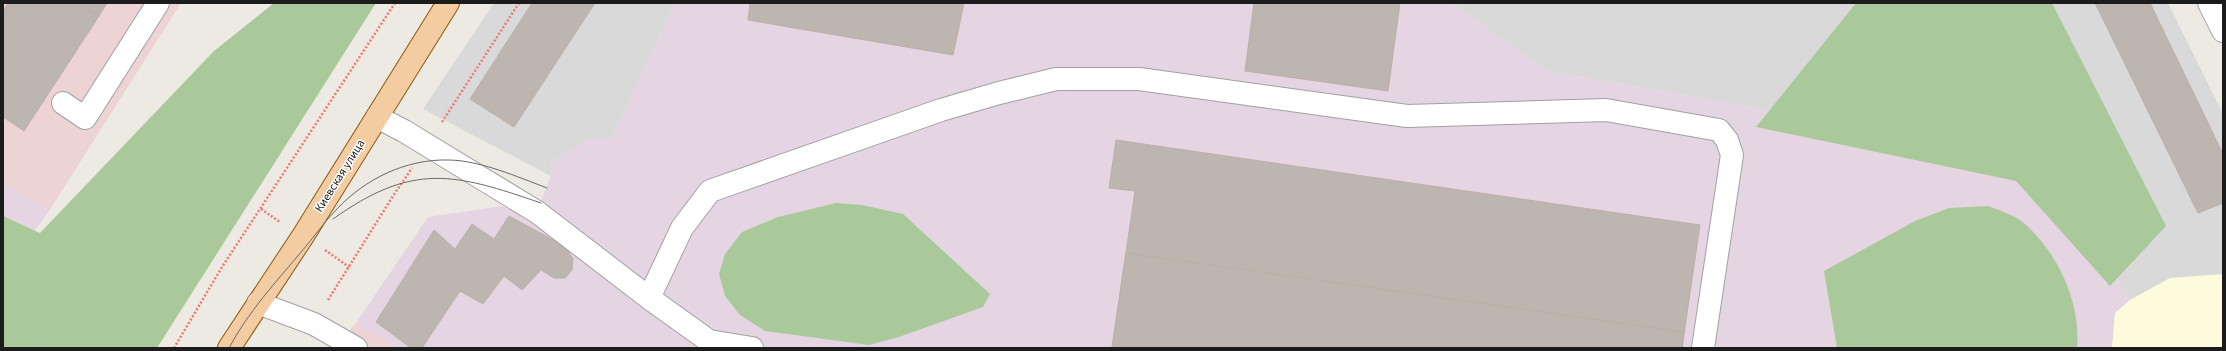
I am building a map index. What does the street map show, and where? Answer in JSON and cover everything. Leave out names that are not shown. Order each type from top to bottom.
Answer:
[{"type":"main road","name":"Киевская улица","points":[[230,348],[377,118],[448,3]]},
{"type":"street","points":[[62,104],[85,118],[158,3]]},
{"type":"street","points":[[2209,3],[2223,31]]},
{"type":"street","points":[[648,298],[682,228],[710,191],[941,110],[999,93],[1056,79],[1139,79],[1406,116],[1606,110],[1719,130],[1727,140],[1732,155],[1703,348]]},
{"type":"street","points":[[377,118],[404,131],[426,146],[537,212],[648,298],[709,341],[752,348]]},
{"type":"street","points":[[258,303],[314,324],[356,348]]},
{"type":"path","points":[[174,348],[222,267],[395,3]]},
{"type":"path","points":[[314,324],[393,196],[519,3]]},
{"type":"shaded area","points":[[3,3],[181,3],[49,211],[3,183]]},
{"type":"shaded area","points":[[494,3],[675,3],[611,139],[590,139],[552,161],[551,176],[423,109]]},
{"type":"shaded area","points":[[675,3],[1451,3],[1547,71],[2044,159],[2130,300],[2115,313],[2112,348],[397,348],[356,323],[428,217],[502,206],[532,222],[551,176],[552,161],[590,139],[611,139]]},
{"type":"shaded area","points":[[1451,3],[2168,3],[2223,114],[2223,348],[2112,348],[2130,300],[2044,159],[1547,71]]},
{"type":"shaded area","points":[[3,183],[49,211],[3,274]]},
{"type":"shaded area","points":[[2223,274],[2223,348],[2112,348],[2115,313],[2130,300],[2170,278]]},
{"type":"shaded area","points":[[356,323],[369,331],[397,348],[335,348]]},
{"type":"green space","points":[[274,3],[376,3],[157,348],[3,348],[3,216],[40,233],[214,51]]},
{"type":"green space","points":[[1856,3],[2052,3],[2166,226],[2110,286],[2016,181],[1756,127]]},
{"type":"green space","points":[[836,203],[862,205],[903,214],[990,294],[983,307],[899,337],[869,345],[765,331],[740,315],[725,296],[719,274],[725,254],[742,232],[778,217]]},
{"type":"green space","points":[[1989,206],[2022,221],[2048,250],[2065,281],[2071,297],[2077,331],[2077,348],[1837,348],[1824,271],[1915,221],[1949,208]]},
{"type":"building","points":[[8,3],[78,3],[99,16],[24,131],[3,117],[3,11]]},
{"type":"building","points":[[78,3],[107,3],[99,16]]},
{"type":"building","points":[[532,3],[595,3],[514,127],[470,99]]},
{"type":"building","points":[[750,3],[964,3],[953,55],[748,20]]},
{"type":"building","points":[[1254,3],[1400,3],[1388,91],[1245,71]]},
{"type":"building","points":[[2095,3],[2150,3],[2223,154],[2223,203],[2198,213]]},
{"type":"building","points":[[1116,140],[1700,225],[1682,348],[1112,348],[1135,191],[1109,188]]},
{"type":"building","points":[[509,216],[557,242],[568,251],[573,259],[572,270],[565,278],[554,278],[541,270],[522,290],[504,276],[483,304],[460,291],[422,348],[411,348],[376,322],[434,230],[455,249],[472,224],[494,239]]},
{"type":"building","points":[[1126,253],[1684,332],[1682,348],[1112,348]]},
{"type":"tram line","points":[[229,348],[245,322],[272,286],[323,224],[348,198],[373,180],[402,167],[417,163],[448,160],[485,166],[547,188]]},
{"type":"tram line","points":[[333,219],[361,201],[387,188],[411,181],[434,178],[458,180],[483,185],[541,203]]}]
